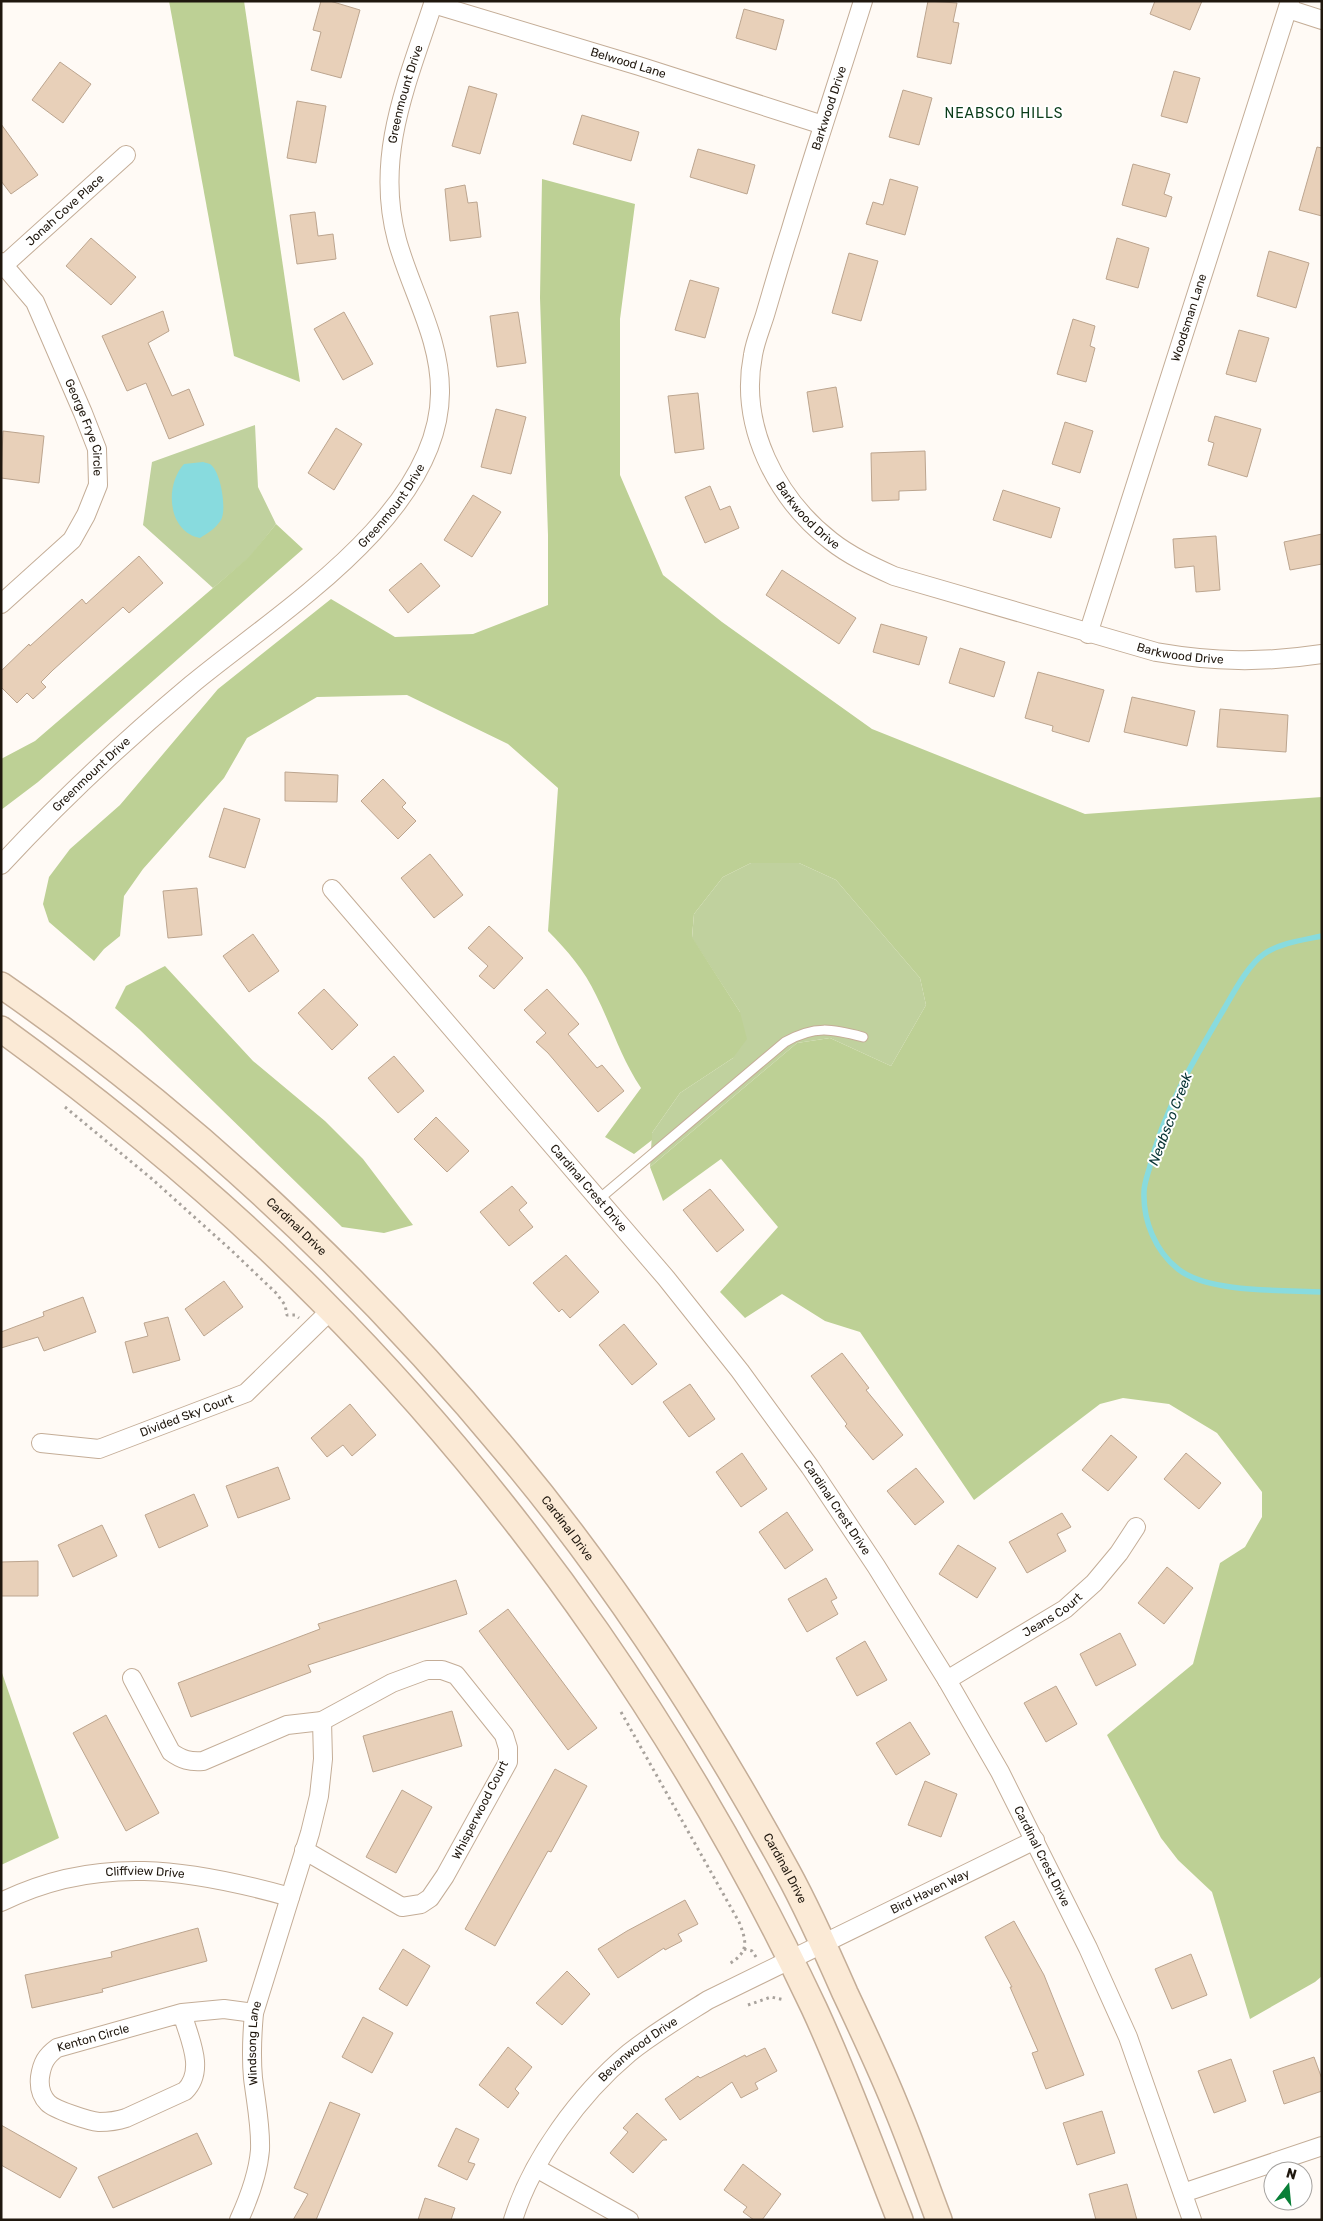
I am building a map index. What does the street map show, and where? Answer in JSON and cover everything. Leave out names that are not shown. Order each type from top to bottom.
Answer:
[{"type":"main road","name":"Cardinal Drive","points":[[1,985],[122,1073],[184,1124],[289,1218],[349,1276],[413,1344],[512,1457],[573,1537],[631,1617],[700,1721],[789,1873],[824,1944],[896,2106],[939,2220]]},
{"type":"main road","points":[[1,1029],[96,1100],[186,1174],[243,1225],[331,1310],[385,1368],[452,1443],[528,1538],[587,1617],[658,1723],[739,1861],[814,2009],[865,2130],[900,2220]]},
{"type":"street","name":"Barkwood Drive","points":[[863,1],[752,355],[750,385],[752,415],[760,444],[770,468],[787,495],[807,520],[832,542],[858,560],[894,576],[1088,634],[1156,652],[1198,660],[1266,661],[1322,654]]},
{"type":"street","name":"Belwood Lane","points":[[433,2],[823,125]]},
{"type":"street","name":"Greenmount Drive","points":[[1,865],[54,808],[112,753],[193,684],[317,587],[360,545],[389,513],[417,475],[429,450],[437,423],[440,395],[439,367],[433,340],[398,241],[392,215],[389,181],[390,148],[397,115],[433,2]]},
{"type":"street","points":[[1289,5],[1322,20]]},
{"type":"street","name":"Woodsman Lane","points":[[1088,634],[1289,5]]},
{"type":"street","name":"Jonah Cove Place","points":[[2,264],[126,155]]},
{"type":"street","name":"George Frye Circle","points":[[1,604],[72,540],[86,515],[98,486],[98,449],[83,413],[35,302],[2,264]]},
{"type":"street","name":"Cardinal Crest Drive","points":[[332,889],[666,1278],[734,1363],[804,1459],[876,1566],[947,1680],[1035,1840],[1088,1948],[1128,2037],[1192,2220]]},
{"type":"street","name":"Divided Sky Court","points":[[41,1443],[99,1449],[246,1393],[331,1310]]},
{"type":"street","name":"Jeans Court","points":[[947,1680],[1065,1609],[1094,1583],[1119,1553],[1136,1527]]},
{"type":"street","name":"Whisperwood Court","points":[[132,1678],[171,1752],[179,1758],[191,1762],[203,1761],[287,1725],[322,1721],[392,1683],[427,1670],[442,1670],[456,1676],[504,1734],[508,1748],[508,1762],[445,1876],[430,1898],[421,1904],[402,1907],[304,1850]]},
{"type":"street","points":[[290,1897],[319,1796],[323,1759],[322,1721]]},
{"type":"street","name":"Bird Haven Way","points":[[824,1944],[1035,1840]]},
{"type":"street","name":"Cliffview Drive","points":[[1,1902],[41,1886],[80,1876],[121,1871],[162,1871],[198,1875],[290,1897]]},
{"type":"street","name":"Windsong Lane","points":[[239,2220],[256,2175],[260,2152],[260,2122],[253,2078],[251,2043],[254,2013],[290,1897]]},
{"type":"street","name":"Bevanwood Drive","points":[[513,2220],[517,2205],[536,2168],[573,2112],[602,2079],[628,2054],[667,2025],[708,2000],[824,1944]]},
{"type":"street","name":"Kenton Circle","points":[[182,2013],[196,2062],[196,2074],[192,2085],[185,2091],[126,2118],[107,2122],[97,2122],[58,2109],[48,2103],[42,2093],[40,2082],[42,2066],[48,2055],[57,2048],[182,2013],[224,2009],[254,2013]]},
{"type":"street","points":[[1183,2193],[1322,2146]]},
{"type":"street","points":[[536,2168],[629,2220]]},
{"type":"lane","points":[[598,1199],[785,1042],[798,1034],[832,1029],[863,1037]]},
{"type":"path","points":[[63,1105],[206,1227],[276,1293],[284,1304],[288,1315],[295,1315]]},
{"type":"path","points":[[621,1711],[739,1922],[745,1938],[744,1949],[741,1956],[729,1964]]},
{"type":"path","points":[[744,1949],[752,1951]]},
{"type":"green space","points":[[169,1],[244,1],[300,382],[234,356]]},
{"type":"green space","points":[[542,179],[635,204],[620,319],[620,475],[663,575],[722,622],[872,729],[1085,814],[1322,797],[1322,1976],[1315,1982],[1250,2019],[1212,1892],[1178,1860],[1161,1838],[1107,1735],[1193,1664],[1220,1563],[1245,1547],[1262,1517],[1262,1492],[1217,1433],[1169,1404],[1123,1398],[1100,1404],[974,1500],[860,1332],[825,1321],[782,1294],[745,1318],[720,1292],[778,1227],[721,1159],[663,1201],[650,1167],[797,1043],[830,1038],[891,1066],[926,1005],[920,978],[836,880],[799,863],[751,863],[723,877],[694,914],[692,937],[740,1012],[747,1039],[733,1058],[680,1093],[652,1133],[652,1140],[634,1154],[605,1137],[641,1088],[628,1065],[592,986],[569,953],[548,931],[558,788],[508,744],[407,695],[317,697],[247,738],[224,778],[143,869],[124,896],[120,936],[104,949],[94,961],[49,922],[43,904],[49,877],[70,849],[120,805],[218,689],[331,599],[395,637],[473,634],[548,605],[548,535],[540,298]]},
{"type":"green space","points":[[255,425],[258,487],[276,524],[250,557],[213,588],[143,525],[152,462]]},
{"type":"green space","points":[[276,524],[303,549],[38,782],[1,810],[1,759],[35,741],[249,557]]},
{"type":"green space","points":[[751,863],[799,863],[836,880],[920,978],[926,1005],[891,1066],[830,1038],[797,1043],[650,1167],[652,1133],[680,1093],[733,1058],[740,1012],[692,938],[694,914],[723,877]]},
{"type":"green space","points":[[165,966],[253,1061],[325,1121],[363,1159],[413,1225],[384,1233],[342,1227],[139,1029],[115,1008],[126,986]]},
{"type":"green space","points":[[1,1670],[59,1838],[1,1865]]},
{"type":"water","points":[[203,462],[210,464],[217,474],[222,491],[223,515],[219,523],[212,530],[200,538],[189,534],[181,527],[172,507],[172,496],[178,473],[184,464]]},
{"type":"building","points":[[321,1],[330,1],[360,10],[341,78],[311,70],[321,32],[313,30]]},
{"type":"building","points":[[928,1],[957,3],[953,22],[959,23],[951,64],[917,57]]},
{"type":"building","points":[[1155,1],[1202,1],[1190,30],[1150,14]]},
{"type":"building","points":[[744,9],[784,20],[776,50],[736,38]]},
{"type":"building","points":[[60,62],[91,84],[63,123],[32,100]]},
{"type":"building","points":[[1174,71],[1200,78],[1187,123],[1161,116]]},
{"type":"building","points":[[469,86],[497,94],[480,154],[452,146]]},
{"type":"building","points":[[903,90],[932,98],[919,145],[889,137]]},
{"type":"building","points":[[297,101],[326,106],[316,163],[287,158]]},
{"type":"building","points":[[582,115],[639,132],[631,161],[573,144]]},
{"type":"building","points":[[1,124],[38,175],[11,194],[1,181]]},
{"type":"building","points":[[1317,147],[1322,148],[1322,216],[1299,210]]},
{"type":"building","points":[[698,149],[755,165],[747,194],[690,177]]},
{"type":"building","points":[[1133,164],[1170,174],[1164,194],[1172,197],[1166,217],[1122,205]]},
{"type":"building","points":[[890,179],[918,187],[905,235],[866,224],[873,202],[883,205]]},
{"type":"building","points":[[465,185],[468,203],[477,202],[481,237],[450,241],[445,189]]},
{"type":"building","points":[[315,212],[318,236],[333,234],[336,259],[297,264],[290,215]]},
{"type":"building","points":[[91,238],[136,277],[111,305],[66,266]]},
{"type":"building","points":[[1117,238],[1149,248],[1138,288],[1106,279]]},
{"type":"building","points":[[1269,251],[1309,263],[1296,308],[1257,296]]},
{"type":"building","points":[[849,253],[878,261],[861,321],[832,313]]},
{"type":"building","points":[[690,280],[719,288],[705,338],[675,330]]},
{"type":"building","points":[[163,311],[169,331],[148,343],[172,396],[189,389],[204,425],[169,439],[146,383],[127,391],[102,336]]},
{"type":"building","points":[[344,312],[373,364],[343,380],[314,329]]},
{"type":"building","points":[[518,312],[526,363],[497,367],[490,316]]},
{"type":"building","points":[[1073,319],[1095,326],[1090,346],[1095,348],[1086,382],[1057,374]]},
{"type":"building","points":[[1239,330],[1269,338],[1256,382],[1226,374]]},
{"type":"building","points":[[836,387],[843,427],[813,432],[807,392]]},
{"type":"building","points":[[698,393],[704,449],[675,453],[668,396]]},
{"type":"building","points":[[496,409],[526,417],[511,474],[481,467]]},
{"type":"building","points":[[1215,416],[1261,429],[1247,477],[1208,465],[1214,443],[1208,441]]},
{"type":"building","points":[[1065,422],[1093,431],[1080,473],[1052,464]]},
{"type":"building","points":[[336,428],[362,444],[334,490],[308,473]]},
{"type":"building","points":[[3,431],[44,436],[39,483],[1,478]]},
{"type":"building","points":[[925,451],[926,490],[899,491],[899,500],[872,501],[871,453]]},
{"type":"building","points":[[710,486],[720,510],[730,506],[739,528],[705,543],[685,497]]},
{"type":"building","points":[[1003,490],[1060,508],[1051,538],[993,520]]},
{"type":"building","points":[[473,495],[501,512],[472,557],[444,540]]},
{"type":"building","points":[[1322,534],[1322,564],[1290,570],[1284,542]]},
{"type":"building","points":[[1216,536],[1220,590],[1196,592],[1194,566],[1175,568],[1173,539]]},
{"type":"building","points":[[139,556],[163,583],[129,613],[123,607],[41,682],[46,687],[33,699],[27,693],[17,703],[1,687],[1,671],[29,644],[30,646],[82,599],[86,604]]},
{"type":"building","points":[[421,563],[440,586],[408,613],[389,590]]},
{"type":"building","points":[[782,570],[856,618],[839,644],[766,595]]},
{"type":"building","points":[[881,624],[927,637],[919,665],[873,652]]},
{"type":"building","points":[[960,648],[1005,662],[994,697],[949,683]]},
{"type":"building","points":[[1038,672],[1104,690],[1089,742],[1052,731],[1053,726],[1025,718]]},
{"type":"building","points":[[1132,697],[1195,711],[1187,746],[1124,732]]},
{"type":"building","points":[[1220,709],[1288,715],[1286,752],[1217,747]]},
{"type":"building","points":[[285,772],[338,775],[337,802],[285,801]]},
{"type":"building","points":[[383,779],[406,803],[402,807],[416,821],[398,839],[361,801]]},
{"type":"building","points":[[224,808],[260,819],[245,868],[209,857]]},
{"type":"building","points":[[430,854],[463,895],[434,918],[401,878]]},
{"type":"building","points":[[197,888],[202,935],[168,938],[163,891]]},
{"type":"building","points":[[489,926],[523,958],[494,989],[479,976],[488,966],[468,948]]},
{"type":"building","points":[[253,934],[279,971],[249,992],[223,956]]},
{"type":"building","points":[[324,989],[358,1025],[332,1050],[298,1013]]},
{"type":"building","points":[[547,989],[579,1024],[568,1034],[597,1068],[602,1065],[624,1091],[598,1112],[548,1053],[536,1042],[546,1033],[524,1010]]},
{"type":"building","points":[[394,1056],[424,1091],[398,1113],[368,1078]]},
{"type":"building","points":[[436,1117],[469,1151],[447,1172],[414,1139]]},
{"type":"building","points":[[512,1186],[527,1203],[519,1210],[533,1227],[509,1246],[480,1212]]},
{"type":"building","points":[[710,1189],[744,1230],[717,1252],[683,1210]]},
{"type":"building","points":[[566,1255],[599,1292],[570,1318],[562,1309],[559,1312],[533,1283]]},
{"type":"building","points":[[224,1281],[243,1307],[204,1336],[185,1309]]},
{"type":"building","points":[[83,1297],[96,1332],[44,1351],[38,1337],[1,1348],[1,1332],[44,1316],[43,1312]]},
{"type":"building","points":[[168,1317],[180,1360],[133,1373],[125,1342],[148,1336],[144,1323]]},
{"type":"building","points":[[624,1324],[657,1364],[632,1385],[599,1345]]},
{"type":"building","points":[[842,1353],[869,1388],[866,1390],[903,1435],[873,1460],[845,1426],[847,1424],[811,1376]]},
{"type":"building","points":[[690,1384],[715,1419],[689,1437],[663,1402]]},
{"type":"building","points":[[350,1404],[376,1435],[352,1456],[343,1445],[327,1457],[311,1438]]},
{"type":"building","points":[[1111,1435],[1137,1457],[1108,1491],[1082,1470]]},
{"type":"building","points":[[742,1453],[767,1489],[741,1507],[716,1472]]},
{"type":"building","points":[[1186,1453],[1221,1483],[1199,1509],[1164,1479]]},
{"type":"building","points":[[278,1467],[290,1499],[238,1518],[226,1486]]},
{"type":"building","points":[[916,1468],[944,1502],[915,1525],[887,1491]]},
{"type":"building","points":[[194,1494],[208,1526],[159,1548],[145,1515]]},
{"type":"building","points":[[787,1512],[813,1550],[785,1569],[759,1532]]},
{"type":"building","points":[[1062,1513],[1071,1527],[1057,1534],[1066,1551],[1027,1573],[1009,1542]]},
{"type":"building","points":[[102,1525],[117,1556],[73,1577],[58,1545]]},
{"type":"building","points":[[958,1545],[996,1568],[977,1598],[939,1574]]},
{"type":"building","points":[[38,1561],[38,1596],[1,1596],[1,1562]]},
{"type":"building","points":[[1167,1567],[1193,1588],[1164,1624],[1138,1603]]},
{"type":"building","points":[[826,1578],[837,1598],[831,1601],[838,1614],[807,1632],[788,1599]]},
{"type":"building","points":[[456,1580],[467,1614],[308,1665],[311,1672],[191,1717],[178,1683],[320,1629],[318,1624]]},
{"type":"building","points":[[508,1609],[597,1728],[568,1750],[479,1631]]},
{"type":"building","points":[[1120,1633],[1136,1665],[1096,1686],[1080,1654]]},
{"type":"building","points":[[865,1641],[887,1680],[857,1696],[836,1658]]},
{"type":"building","points":[[1056,1686],[1077,1724],[1046,1742],[1024,1703]]},
{"type":"building","points":[[452,1711],[462,1746],[373,1772],[363,1736]]},
{"type":"building","points":[[106,1715],[159,1813],[126,1831],[73,1733]]},
{"type":"building","points":[[910,1722],[930,1754],[896,1775],[876,1743]]},
{"type":"building","points":[[555,1769],[587,1786],[551,1852],[548,1851],[495,1946],[465,1929]]},
{"type":"building","points":[[925,1781],[957,1794],[941,1837],[908,1825]]},
{"type":"building","points":[[402,1790],[432,1807],[396,1873],[366,1857]]},
{"type":"building","points":[[685,1900],[698,1924],[678,1934],[682,1941],[665,1950],[664,1948],[618,1978],[598,1949]]},
{"type":"building","points":[[1014,1921],[1044,1975],[1084,2075],[1046,2089],[1032,2053],[1038,2051],[1010,1987],[1012,1987],[985,1937]]},
{"type":"building","points":[[198,1928],[207,1961],[102,1989],[103,1992],[32,2008],[25,1975],[112,1957],[111,1952]]},
{"type":"building","points":[[403,1949],[430,1966],[407,2006],[379,1989]]},
{"type":"building","points":[[1191,1954],[1207,1995],[1172,2009],[1155,1969]]},
{"type":"building","points":[[567,1971],[590,1994],[562,2025],[536,2003]]},
{"type":"building","points":[[363,2017],[393,2033],[372,2073],[342,2057]]},
{"type":"building","points":[[508,2047],[532,2067],[515,2089],[519,2093],[508,2108],[479,2085]]},
{"type":"building","points":[[765,2048],[777,2071],[755,2083],[758,2089],[741,2098],[732,2082],[680,2120],[665,2099],[698,2076],[700,2078],[745,2055],[746,2057]]},
{"type":"building","points":[[1314,2057],[1322,2079],[1322,2091],[1284,2104],[1273,2071]]},
{"type":"building","points":[[1231,2059],[1246,2101],[1214,2113],[1198,2071]]},
{"type":"building","points":[[330,2102],[360,2114],[316,2220],[293,2220],[308,2194],[294,2188]]},
{"type":"building","points":[[1102,2111],[1115,2153],[1077,2165],[1063,2123]]},
{"type":"building","points":[[637,2113],[667,2140],[663,2140],[633,2173],[610,2153],[628,2132],[623,2128]]},
{"type":"building","points":[[1,2125],[77,2168],[60,2198],[1,2165]]},
{"type":"building","points":[[456,2128],[479,2139],[468,2162],[475,2164],[467,2180],[438,2166]]},
{"type":"building","points":[[197,2133],[212,2164],[113,2208],[98,2177]]},
{"type":"building","points":[[743,2164],[781,2194],[762,2220],[754,2220],[743,2212],[747,2207],[724,2190]]},
{"type":"building","points":[[1127,2184],[1137,2220],[1096,2220],[1089,2194]]},
{"type":"building","points":[[425,2198],[455,2208],[451,2220],[418,2220]]},
{"type":"waterway","name":"Neabsco Creek","points":[[1322,936],[1292,942],[1270,950],[1258,959],[1247,972],[1181,1084],[1163,1124],[1145,1182],[1144,1192],[1148,1224],[1157,1244],[1170,1262],[1191,1277],[1247,1289],[1322,1292]]},
{"type":"district","name":"NEABSCO HILLS","points":[[1004,113]]}]
